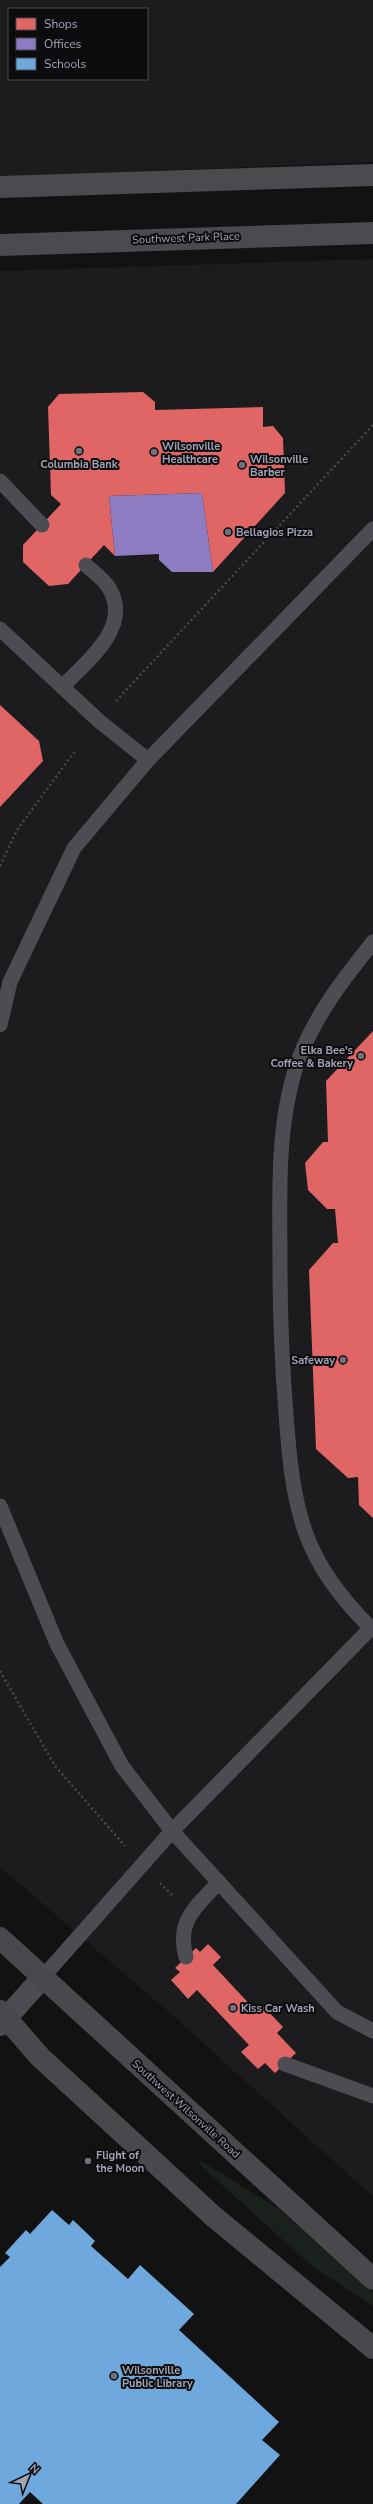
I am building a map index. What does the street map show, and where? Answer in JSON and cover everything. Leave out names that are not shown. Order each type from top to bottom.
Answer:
[{"type":"main road","name":"Southwest Wilsonville Road","points":[[0,1938],[373,2279]]},
{"type":"main road","points":[[2,2018],[40,2057],[213,2216],[373,2348]]},
{"type":"street","points":[[0,187],[373,175]]},
{"type":"street","name":"Southwest Park Place","points":[[0,245],[373,233]]},
{"type":"street","points":[[2,2018],[43,1977]]},
{"type":"lane","points":[[0,481],[42,525]]},
{"type":"lane","points":[[0,1025],[5,980],[74,848],[148,760],[373,529]]},
{"type":"lane","points":[[62,687],[106,640],[113,628],[116,615],[115,601],[109,588],[86,565]]},
{"type":"lane","points":[[0,629],[99,721],[148,760]]},
{"type":"lane","points":[[43,1977],[172,1831],[372,1629],[332,1585],[317,1560],[306,1533],[290,1473],[280,1341],[280,1203],[285,1110],[296,1067],[311,1031],[330,996],[373,942]]},
{"type":"lane","points":[[0,1506],[57,1644],[122,1766],[172,1831],[337,2012],[373,2032]]},
{"type":"lane","points":[[186,1957],[182,1944],[183,1930],[191,1913],[219,1882]]},
{"type":"lane","points":[[285,2064],[373,2096]]},
{"type":"path","points":[[112,704],[373,425]]},
{"type":"path","points":[[0,866],[17,830],[75,751]]},
{"type":"path","points":[[0,1671],[55,1766],[142,1865],[191,1913]]},
{"type":"shaded area","points":[[0,0],[373,0],[373,162],[0,177]]},
{"type":"shaded area","points":[[373,259],[373,2197],[169,2012],[0,1867],[0,271]]},
{"type":"shaded area","points":[[200,2160],[279,2209],[373,2293],[373,2306],[313,2267],[201,2166]]},
{"type":"building: Shops","points":[[143,392],[155,402],[155,410],[263,407],[263,427],[273,426],[283,438],[285,493],[213,572],[202,493],[109,496],[115,556],[104,545],[68,584],[49,586],[23,562],[23,545],[61,504],[51,495],[48,407],[59,394]]},
{"type":"building: Shops","points":[[0,705],[39,741],[43,761],[0,807]]},
{"type":"building: Shops","name":"Safeway","points":[[373,1031],[373,1518],[359,1505],[358,1477],[348,1478],[316,1449],[309,1270],[333,1243],[338,1243],[335,1209],[327,1209],[308,1190],[305,1163],[323,1142],[328,1142],[326,1081]]},
{"type":"building: Shops","name":"Kiss Car Wash","points":[[208,1944],[221,1957],[213,1965],[255,2010],[262,2005],[283,2027],[277,2033],[296,2053],[275,2073],[265,2063],[258,2069],[241,2052],[249,2045],[197,1990],[188,1999],[171,1980],[180,1972],[175,1968],[196,1948],[200,1952]]},
{"type":"building: Offices","points":[[202,493],[213,572],[172,572],[159,560],[159,554],[115,556],[109,496]]},
{"type":"building: Schools","name":"Wilsonville Public Library","points":[[52,2210],[69,2225],[73,2220],[95,2241],[91,2246],[128,2279],[140,2265],[194,2314],[179,2330],[279,2422],[262,2440],[280,2455],[236,2504],[43,2504],[30,2492],[19,2504],[0,2504],[0,2267],[10,2257],[5,2253],[26,2230],[30,2234]]},
{"type":"place","name":"Columbia Bank","points":[[79,451]]},
{"type":"place","name":"Wilsonville Healthcare","points":[[154,452]]},
{"type":"place","name":"Wilsonville Barber","points":[[242,465]]},
{"type":"place","name":"Bellagios Pizza","points":[[228,532]]},
{"type":"place","name":"Elka Bee's Coffee & Bakery","points":[[361,1056]]},
{"type":"place","name":"Safeway","points":[[343,1360]]},
{"type":"place","name":"Kiss Car Wash","points":[[233,2008]]},
{"type":"place","name":"Flight of the Moon","points":[[88,2161]]},
{"type":"place","name":"Wilsonville Public Library","points":[[114,2376]]}]
